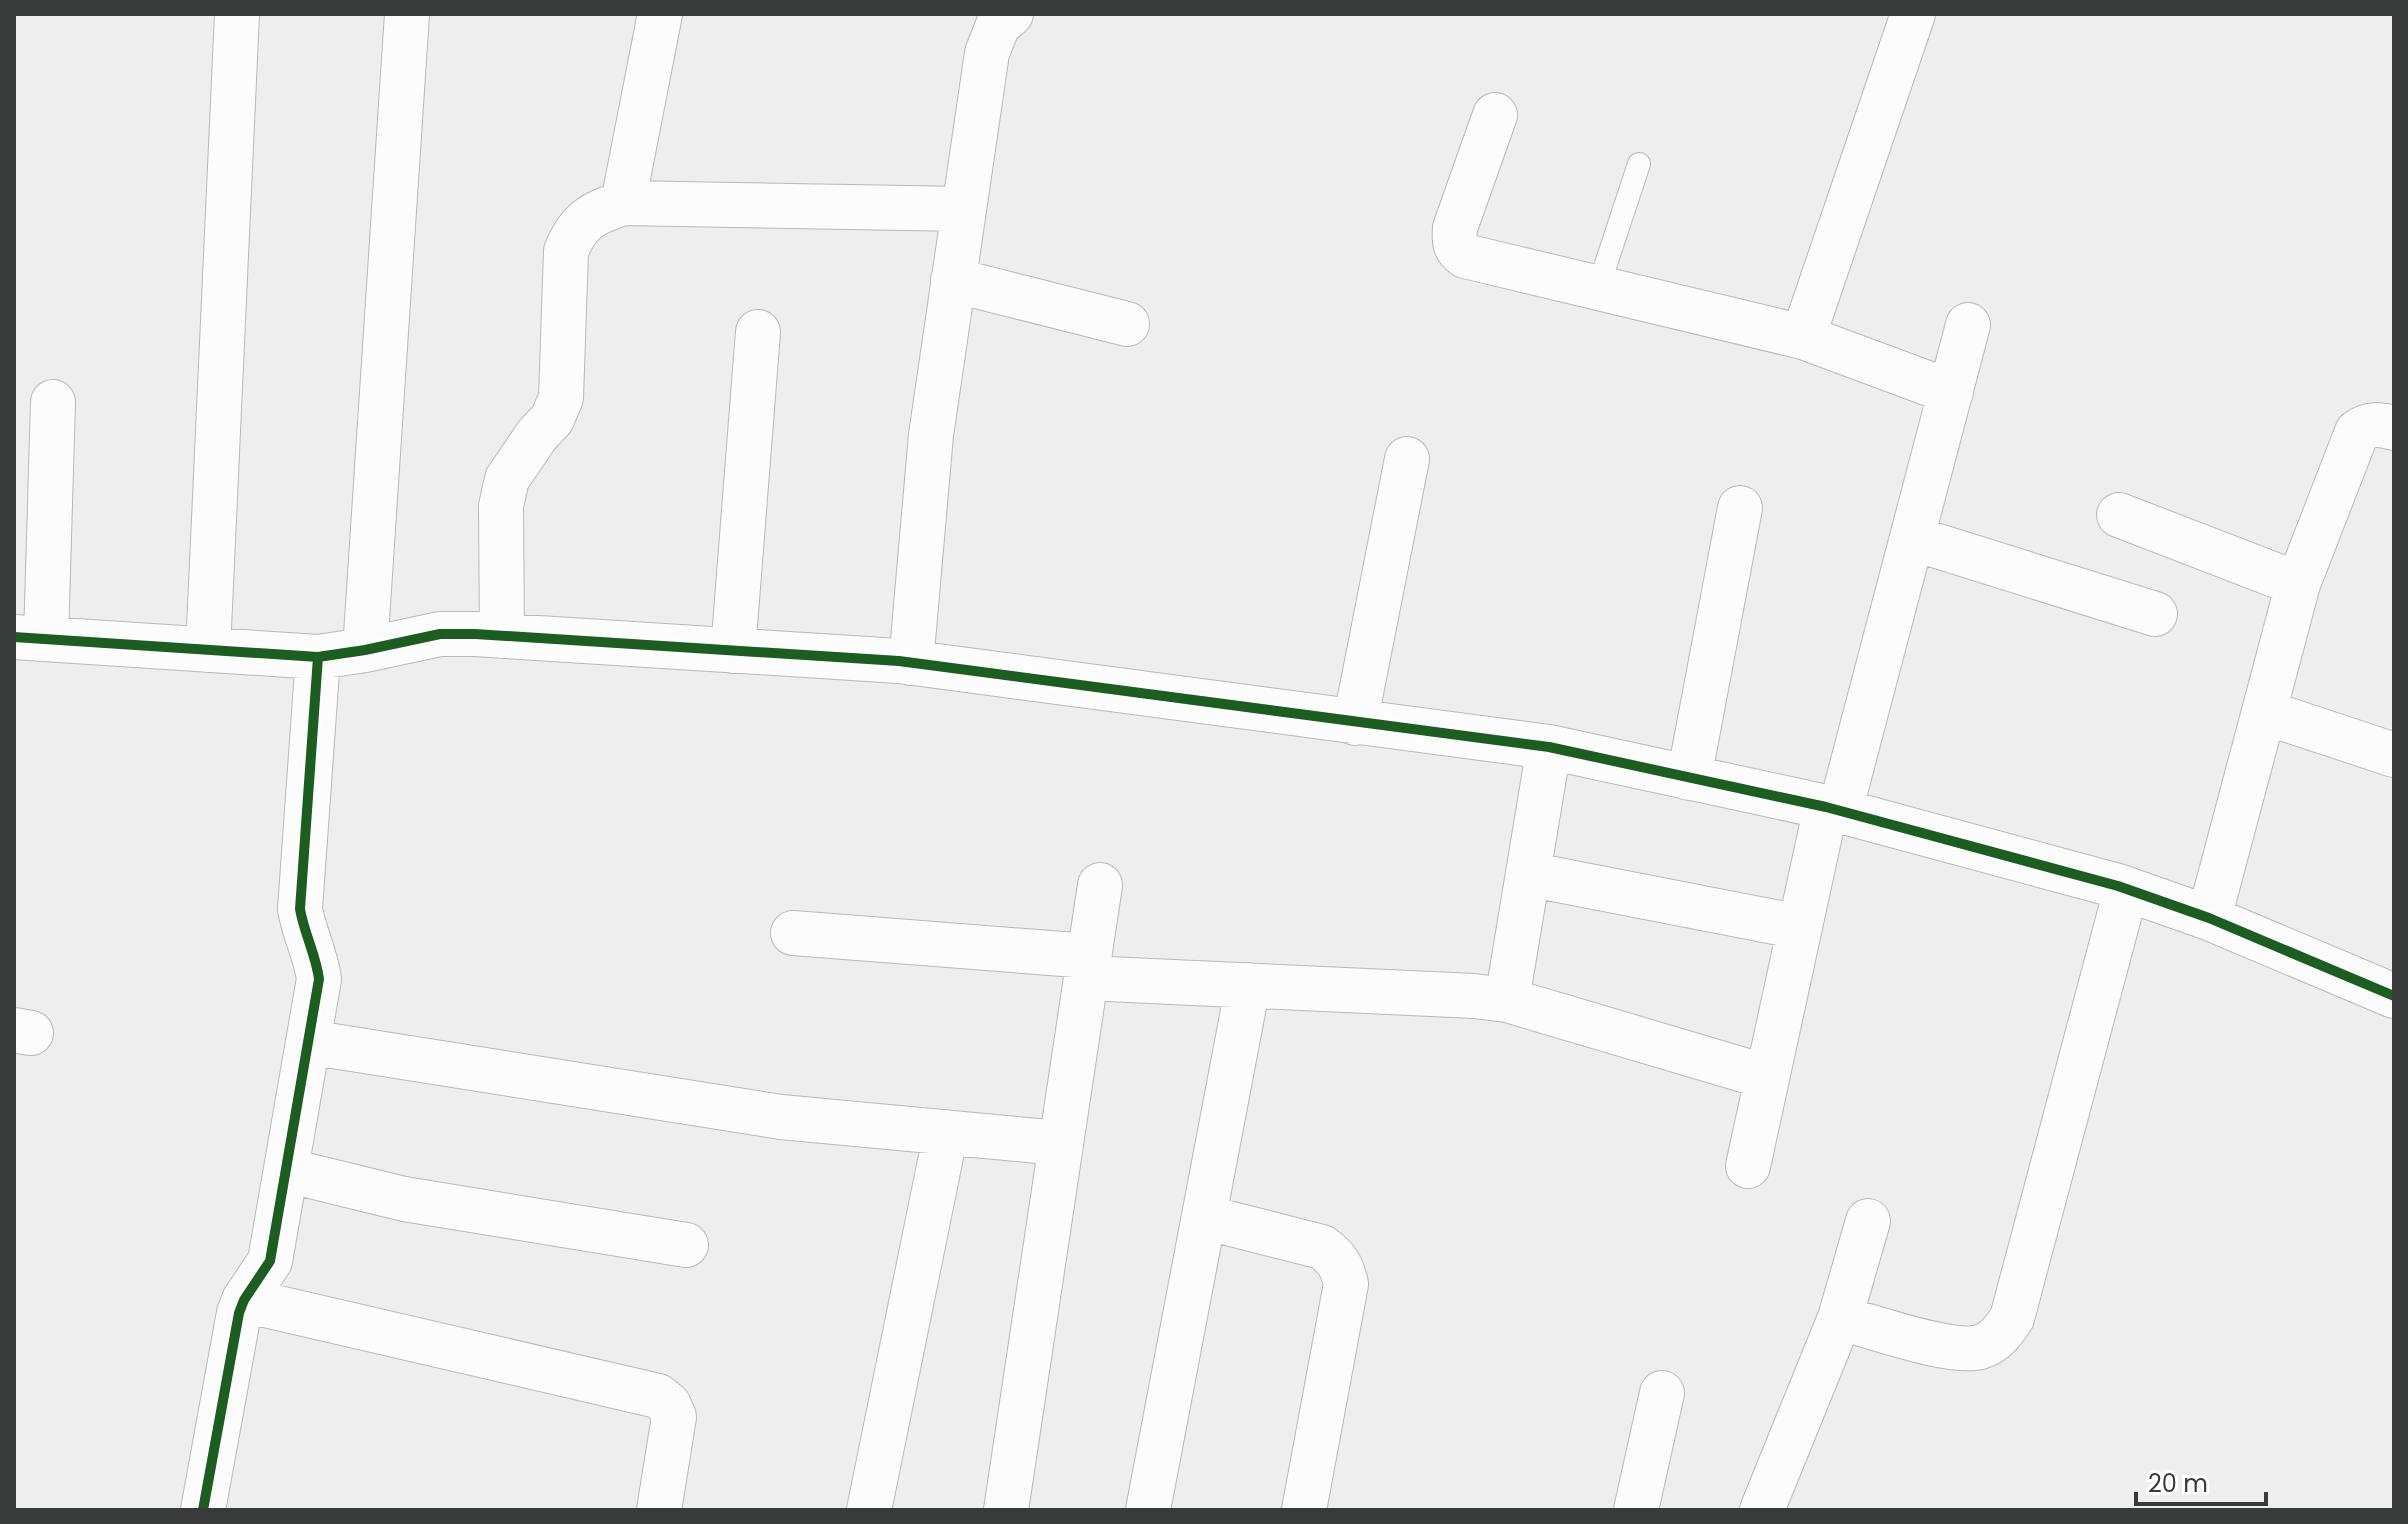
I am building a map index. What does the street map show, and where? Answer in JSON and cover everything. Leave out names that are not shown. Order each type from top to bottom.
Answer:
[{"type":"street","points":[[208,650],[237,14]]},
{"type":"street","points":[[365,650],[407,14]]},
{"type":"street","points":[[623,203],[660,14]]},
{"type":"street","points":[[911,663],[931,435],[987,53],[998,25],[1011,14]]},
{"type":"street","points":[[1803,337],[1913,14]]},
{"type":"street","points":[[1495,115],[1455,228],[1457,250],[1465,256],[1803,337],[1951,392]]},
{"type":"street","points":[[502,636],[501,506],[507,479],[552,419],[561,398],[566,251],[575,229],[596,212],[623,203],[964,209]]},
{"type":"street","points":[[953,280],[1127,324]]},
{"type":"street","points":[[1748,1166],[1800,927],[1912,538],[1968,325]]},
{"type":"street","points":[[733,651],[758,332]]},
{"type":"street","points":[[53,402],[30,638],[318,657],[440,634],[911,663],[1549,747],[1833,809],[2058,869],[2209,918],[2394,996]]},
{"type":"street","points":[[2209,918],[2298,584],[2357,432],[2366,426],[2381,424],[2394,428]]},
{"type":"street","points":[[1355,723],[1407,459]]},
{"type":"street","points":[[1689,778],[1740,508]]},
{"type":"street","points":[[2119,515],[2298,584]]},
{"type":"street","points":[[1912,538],[2155,614]]},
{"type":"street","points":[[203,1510],[239,1313],[270,1261],[319,979],[300,909],[318,657]]},
{"type":"street","points":[[2264,712],[2394,755]]},
{"type":"street","points":[[1507,1000],[1549,747]]},
{"type":"street","points":[[1528,874],[1800,927]]},
{"type":"street","points":[[1006,1510],[1100,885]]},
{"type":"street","points":[[1840,1318],[1956,1349],[1981,1347],[2001,1335],[2012,1318],[2126,890]]},
{"type":"street","points":[[793,933],[1248,985],[1507,1000],[1767,1077]]},
{"type":"street","points":[[1148,1510],[1248,985]]},
{"type":"street","points":[[308,1042],[781,1117],[1059,1143]]},
{"type":"street","points":[[869,1510],[946,1132]]},
{"type":"street","points":[[286,1170],[404,1199],[686,1245]]},
{"type":"street","points":[[1204,1217],[1322,1247],[1343,1268],[1346,1284],[1304,1510]]},
{"type":"street","points":[[1762,1510],[1840,1318],[1868,1221]]},
{"type":"street","points":[[244,1300],[658,1396],[669,1405],[674,1417],[659,1510]]},
{"type":"street","points":[[1636,1510],[1662,1393]]},
{"type":"lane","points":[[1598,288],[1639,164]]},
{"type":"cycle path","points":[[14,637],[318,657],[440,634],[475,634],[899,661],[1549,747],[1826,807],[2118,886],[2209,918],[2394,996]]},
{"type":"cycle path","points":[[203,1510],[239,1313],[270,1261],[319,979],[300,909],[318,657]]}]
